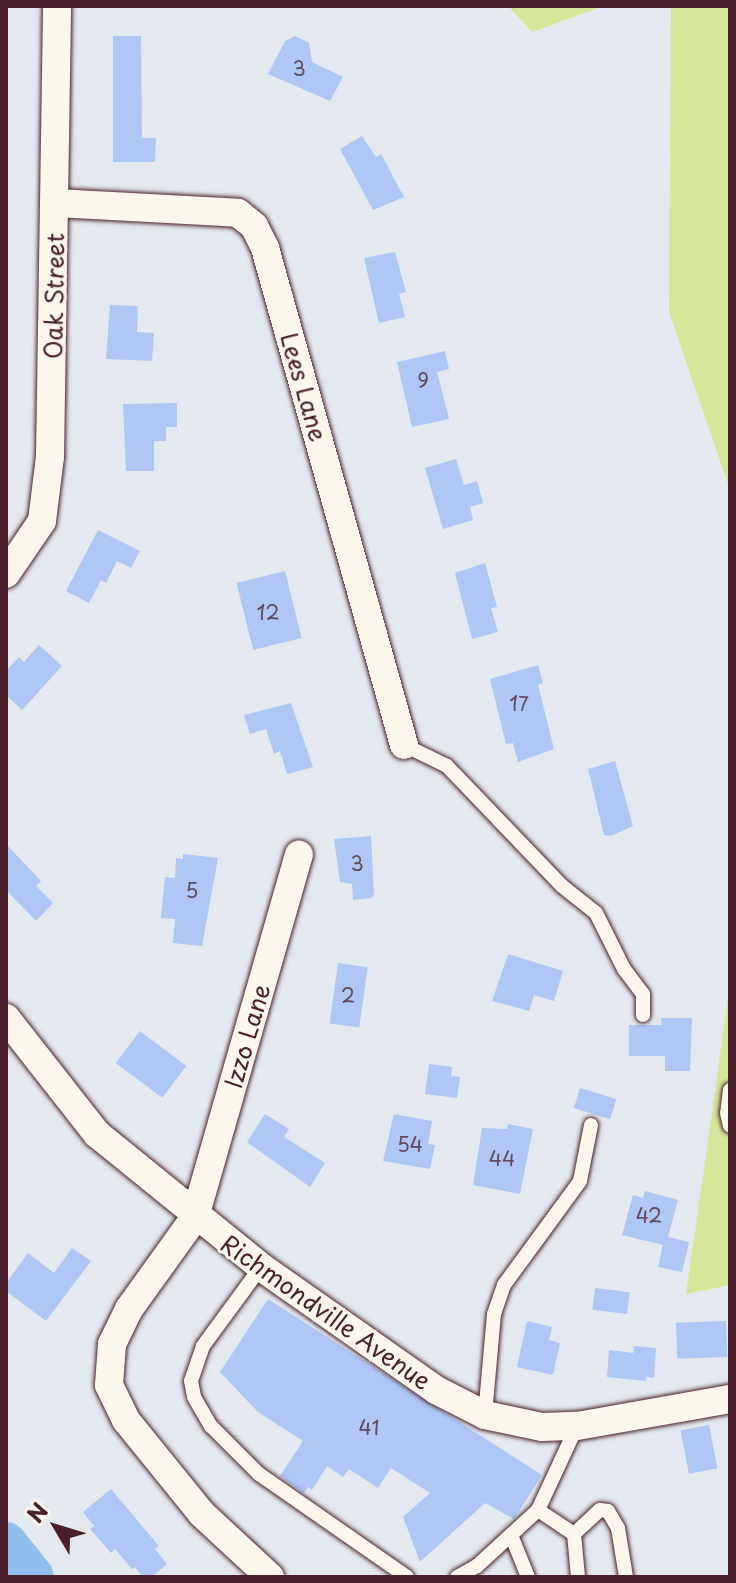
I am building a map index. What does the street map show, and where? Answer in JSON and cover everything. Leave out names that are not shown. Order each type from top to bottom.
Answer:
[{"type":"street","name":"Oak Street","points":[[6,574],[42,521],[50,457],[57,6]]},
{"type":"street","name":"Lees Lane","points":[[56,203],[238,213],[254,226],[265,248],[404,745]]},
{"type":"street","name":"Izzo Lane","points":[[270,1577],[202,1514],[126,1420],[109,1385],[112,1344],[129,1309],[195,1217],[299,855]]},
{"type":"street","name":"Richmondville Avenue","points":[[6,1018],[97,1134],[195,1217],[261,1267],[436,1390],[485,1415],[542,1427],[577,1426],[730,1399]]},
{"type":"lane","points":[[404,745],[447,766],[562,886],[596,913],[624,969],[643,994],[643,1015]]},
{"type":"lane","points":[[730,1090],[727,1113],[730,1126]]},
{"type":"lane","points":[[485,1415],[489,1346],[494,1314],[504,1285],[580,1181],[591,1125]]},
{"type":"lane","points":[[261,1267],[203,1346],[191,1381],[194,1397],[211,1426],[259,1474],[407,1577]]},
{"type":"lane","points":[[457,1577],[477,1566],[538,1510],[577,1426]]},
{"type":"lane","points":[[538,1510],[574,1534]]},
{"type":"lane","points":[[578,1577],[574,1534],[593,1513],[608,1511],[618,1528],[626,1577]]},
{"type":"lane","points":[[511,1535],[528,1577]]},
{"type":"green space","points":[[508,6],[604,6],[532,32]]},
{"type":"green space","points":[[671,6],[730,6],[730,490],[669,312]]},
{"type":"green space","points":[[730,983],[730,1285],[686,1294],[706,1156]]},
{"type":"building","points":[[113,36],[141,36],[142,138],[156,138],[155,162],[113,162]]},
{"type":"building","points":[[295,36],[309,43],[312,62],[343,77],[330,101],[268,74],[285,41]]},
{"type":"building","points":[[362,136],[376,157],[381,154],[404,197],[373,210],[340,149]]},
{"type":"building","points":[[395,252],[406,292],[399,294],[405,317],[379,323],[364,258]]},
{"type":"building","points":[[110,305],[138,306],[137,332],[154,333],[152,361],[106,359]]},
{"type":"building","points":[[445,351],[449,369],[437,372],[449,419],[412,427],[397,362]]},
{"type":"building","points":[[177,403],[177,427],[166,427],[166,441],[154,441],[154,471],[126,471],[123,404]]},
{"type":"building","points":[[456,459],[464,485],[477,481],[483,503],[470,507],[473,520],[443,529],[425,468]]},
{"type":"building","points":[[98,530],[140,551],[131,568],[117,561],[106,583],[101,580],[89,603],[66,591]]},
{"type":"building","points":[[485,563],[497,607],[491,608],[498,632],[472,639],[455,573]]},
{"type":"building","points":[[285,571],[302,638],[253,650],[236,583]]},
{"type":"building","points":[[39,645],[62,666],[22,710],[6,695],[6,671],[19,657],[24,662]]},
{"type":"building","points":[[538,665],[543,683],[538,685],[554,749],[518,762],[513,743],[506,744],[490,679]]},
{"type":"building","points":[[291,703],[313,767],[287,774],[280,751],[274,754],[266,729],[250,734],[244,715]]},
{"type":"building","points":[[615,761],[633,826],[611,836],[604,835],[588,769]]},
{"type":"building","points":[[371,836],[374,893],[372,898],[353,900],[352,884],[340,882],[334,839]]},
{"type":"building","points":[[6,844],[41,881],[36,886],[53,903],[36,921],[6,890]]},
{"type":"building","points":[[183,854],[218,858],[202,946],[173,943],[175,919],[161,918],[165,877],[175,878],[176,858],[183,859]]},
{"type":"building","points":[[508,954],[563,971],[554,1001],[534,995],[529,1011],[492,1001]]},
{"type":"building","points":[[338,963],[368,967],[359,1028],[330,1023]]},
{"type":"building","points":[[661,1018],[692,1018],[690,1071],[665,1071],[665,1056],[629,1056],[629,1025],[662,1025]]},
{"type":"building","points":[[140,1031],[186,1066],[162,1098],[116,1063]]},
{"type":"building","points":[[429,1064],[452,1067],[451,1076],[460,1077],[457,1098],[425,1094]]},
{"type":"building","points":[[580,1088],[616,1099],[610,1119],[574,1108]]},
{"type":"building","points":[[265,1114],[289,1129],[284,1137],[325,1163],[310,1187],[247,1142]]},
{"type":"building","points":[[394,1114],[432,1121],[428,1144],[435,1145],[430,1169],[383,1161]]},
{"type":"building","points":[[508,1124],[533,1129],[520,1194],[473,1185],[482,1128],[507,1129]]},
{"type":"building","points":[[645,1191],[678,1200],[668,1237],[689,1242],[682,1272],[658,1267],[663,1245],[622,1235],[633,1195],[643,1198]]},
{"type":"building","points":[[72,1248],[91,1261],[46,1321],[6,1291],[6,1283],[28,1253],[54,1273]]},
{"type":"building","points":[[595,1288],[630,1292],[627,1314],[592,1310]]},
{"type":"building","points":[[268,1299],[542,1475],[514,1519],[485,1503],[420,1562],[403,1517],[430,1493],[391,1468],[378,1488],[349,1469],[343,1477],[327,1466],[312,1490],[308,1487],[304,1493],[280,1476],[303,1441],[258,1412],[220,1372]]},
{"type":"building","points":[[527,1321],[552,1327],[549,1340],[560,1343],[553,1375],[517,1367]]},
{"type":"building","points":[[726,1321],[727,1357],[677,1359],[676,1323]]},
{"type":"building","points":[[634,1346],[656,1348],[654,1378],[646,1377],[646,1381],[607,1377],[609,1350],[633,1353]]},
{"type":"building","points":[[709,1425],[717,1468],[689,1474],[681,1431]]},
{"type":"building","points":[[111,1489],[159,1546],[155,1549],[167,1564],[152,1577],[143,1577],[135,1567],[132,1569],[115,1549],[111,1553],[90,1529],[94,1526],[83,1512]]},
{"type":"waterway","points":[[6,1543],[33,1577]]}]
